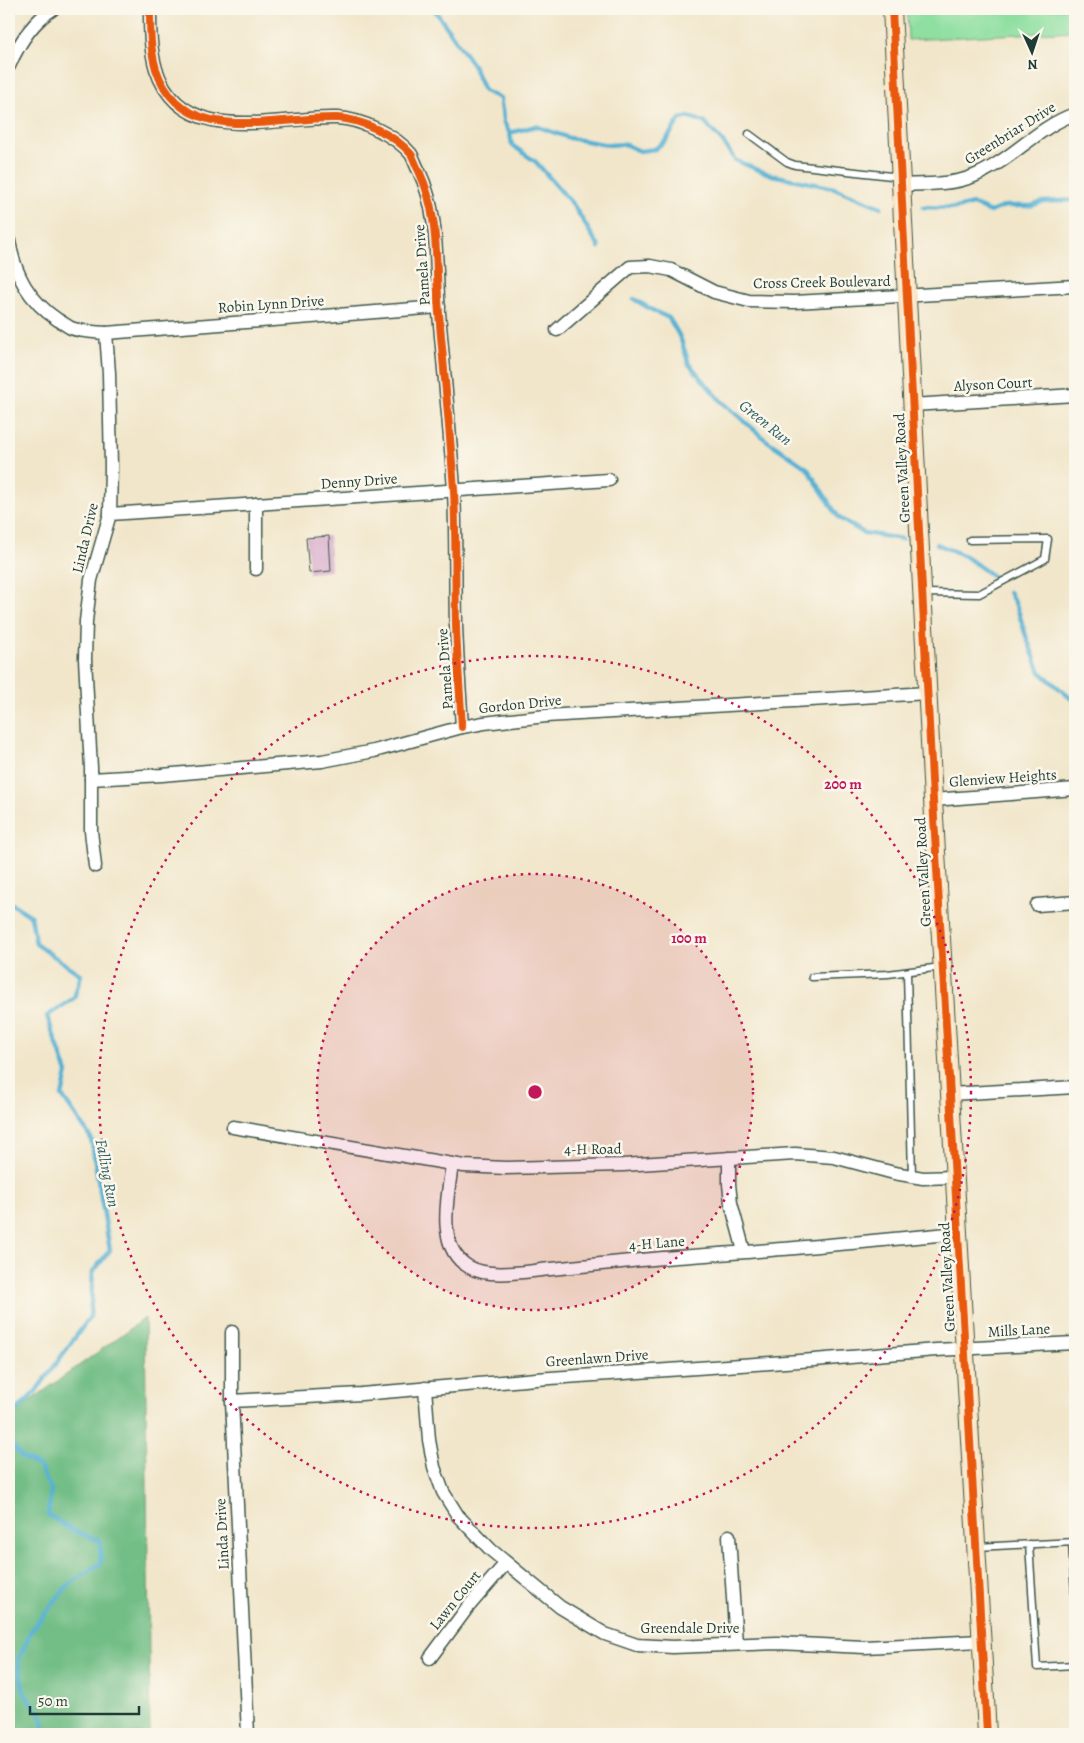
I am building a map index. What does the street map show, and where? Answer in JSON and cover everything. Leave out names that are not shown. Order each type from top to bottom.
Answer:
[{"type":"street","points":[[9,66],[24,37],[35,23],[53,9]]},
{"type":"street","name":"Pamela Drive","points":[[150,9],[150,38],[156,68],[170,94],[179,105],[191,113],[205,119],[236,123],[339,118],[372,126],[386,133],[411,154],[425,184],[435,230],[438,307],[454,490],[456,628],[462,727]]},
{"type":"street","name":"Green Valley Road","points":[[892,9],[942,967],[986,1734]]},
{"type":"street","name":"Greenbriar Drive","points":[[901,181],[951,182],[973,177],[988,169],[1054,123],[1075,114]]},
{"type":"street","points":[[9,241],[18,274],[34,300],[52,316],[72,328],[106,333]]},
{"type":"street","name":"Cross Creek Boulevard","points":[[556,330],[630,267],[650,266],[671,270],[714,292],[750,301],[794,302],[1075,286]]},
{"type":"street","name":"Robin Lynn Drive","points":[[106,333],[438,307]]},
{"type":"street","name":"Linda Drive","points":[[95,866],[91,831],[91,779],[85,659],[86,621],[91,580],[110,514],[109,373],[106,333]]},
{"type":"street","name":"Alyson Court","points":[[912,405],[1075,395]]},
{"type":"street","name":"Denny Drive","points":[[110,514],[609,480]]},
{"type":"street","points":[[256,504],[256,569]]},
{"type":"street","name":"Gordon Drive","points":[[91,779],[162,775],[322,761],[374,751],[462,727],[546,716],[928,693]]},
{"type":"street","name":"Glenview Heights","points":[[933,800],[1075,789]]},
{"type":"street","points":[[1037,905],[1075,902]]},
{"type":"street","points":[[950,1094],[1075,1087]]},
{"type":"street","name":"4-H Road","points":[[233,1127],[452,1165],[506,1168],[623,1165],[795,1154],[834,1157],[894,1174],[923,1178],[955,1177]]},
{"type":"street","points":[[729,1158],[731,1203],[744,1251]]},
{"type":"street","name":"4-H Lane","points":[[452,1165],[446,1216],[450,1241],[454,1252],[460,1260],[468,1267],[477,1271],[512,1273],[958,1233]]},
{"type":"street","name":"Linda Drive","points":[[232,1332],[232,1402],[248,1734]]},
{"type":"street","name":"Mills Lane","points":[[965,1349],[1075,1343]]},
{"type":"street","name":"Greenlawn Drive","points":[[232,1402],[361,1394],[594,1374],[965,1349]]},
{"type":"street","name":"Greendale Drive","points":[[425,1388],[429,1440],[434,1467],[443,1492],[458,1516],[479,1539],[506,1563],[575,1617],[605,1634],[638,1645],[673,1647],[786,1643],[865,1647],[981,1641]]},
{"type":"street","points":[[730,1536],[736,1644]]},
{"type":"street","name":"Lawn Court","points":[[430,1658],[468,1607],[506,1563]]},
{"type":"lane","points":[[1069,9],[1075,10]]},
{"type":"lane","points":[[749,134],[795,166],[901,181]]},
{"type":"lane","points":[[922,593],[978,594],[1045,558],[1048,539],[970,540]]},
{"type":"lane","points":[[812,977],[888,974],[942,967]]},
{"type":"lane","points":[[907,972],[912,1176]]},
{"type":"lane","points":[[976,1547],[1074,1542],[1075,1595]]},
{"type":"lane","points":[[1029,1544],[1038,1667],[1075,1665]]},
{"type":"green space","points":[[907,9],[1075,9],[1075,31],[908,40]]},
{"type":"green space","points":[[145,1318],[150,1734],[9,1734],[9,1416]]},
{"type":"building","points":[[329,536],[331,571],[309,573],[306,538]]},
{"type":"waterway","name":"Green Run","points":[[434,9],[473,65],[484,91],[500,98],[504,123],[510,133],[512,145],[536,162],[574,206],[599,247]]},
{"type":"waterway","points":[[510,133],[536,126],[569,138],[609,145],[624,144],[640,151],[655,149],[666,140],[680,119],[690,117],[704,122],[723,142],[735,160],[772,175],[834,188],[881,207]]},
{"type":"waterway","points":[[923,207],[956,208],[973,204],[990,212],[1005,206],[1031,206],[1042,202],[1075,200]]},
{"type":"waterway","name":"Green Run","points":[[634,299],[669,318],[680,337],[689,364],[720,400],[766,440],[807,468],[839,518],[864,533],[902,539]]},
{"type":"waterway","name":"Green Run","points":[[937,544],[965,556],[994,577]]},
{"type":"waterway","name":"Green Run","points":[[1009,592],[1017,607],[1040,672],[1075,702]]},
{"type":"waterway","name":"Falling Run","points":[[9,902],[31,916],[36,944],[81,975],[74,998],[47,1016],[67,1073],[62,1096],[91,1138],[110,1250],[93,1272],[90,1317],[36,1391],[9,1418]]},
{"type":"waterway","name":"Falling Run","points":[[9,1441],[23,1458],[39,1466],[51,1490],[48,1515],[72,1530],[100,1541],[101,1563],[68,1585],[32,1629],[18,1661],[24,1693],[43,1718],[44,1734]]},
{"type":"cycle path","points":[[150,9],[151,46],[156,69],[169,94],[187,110],[208,119],[233,123],[337,118],[356,121],[377,129],[396,140],[411,154],[419,171],[426,188],[434,223],[439,313],[454,490],[456,625],[462,727]]},
{"type":"cycle path","points":[[892,9],[933,800],[987,1734]]}]
